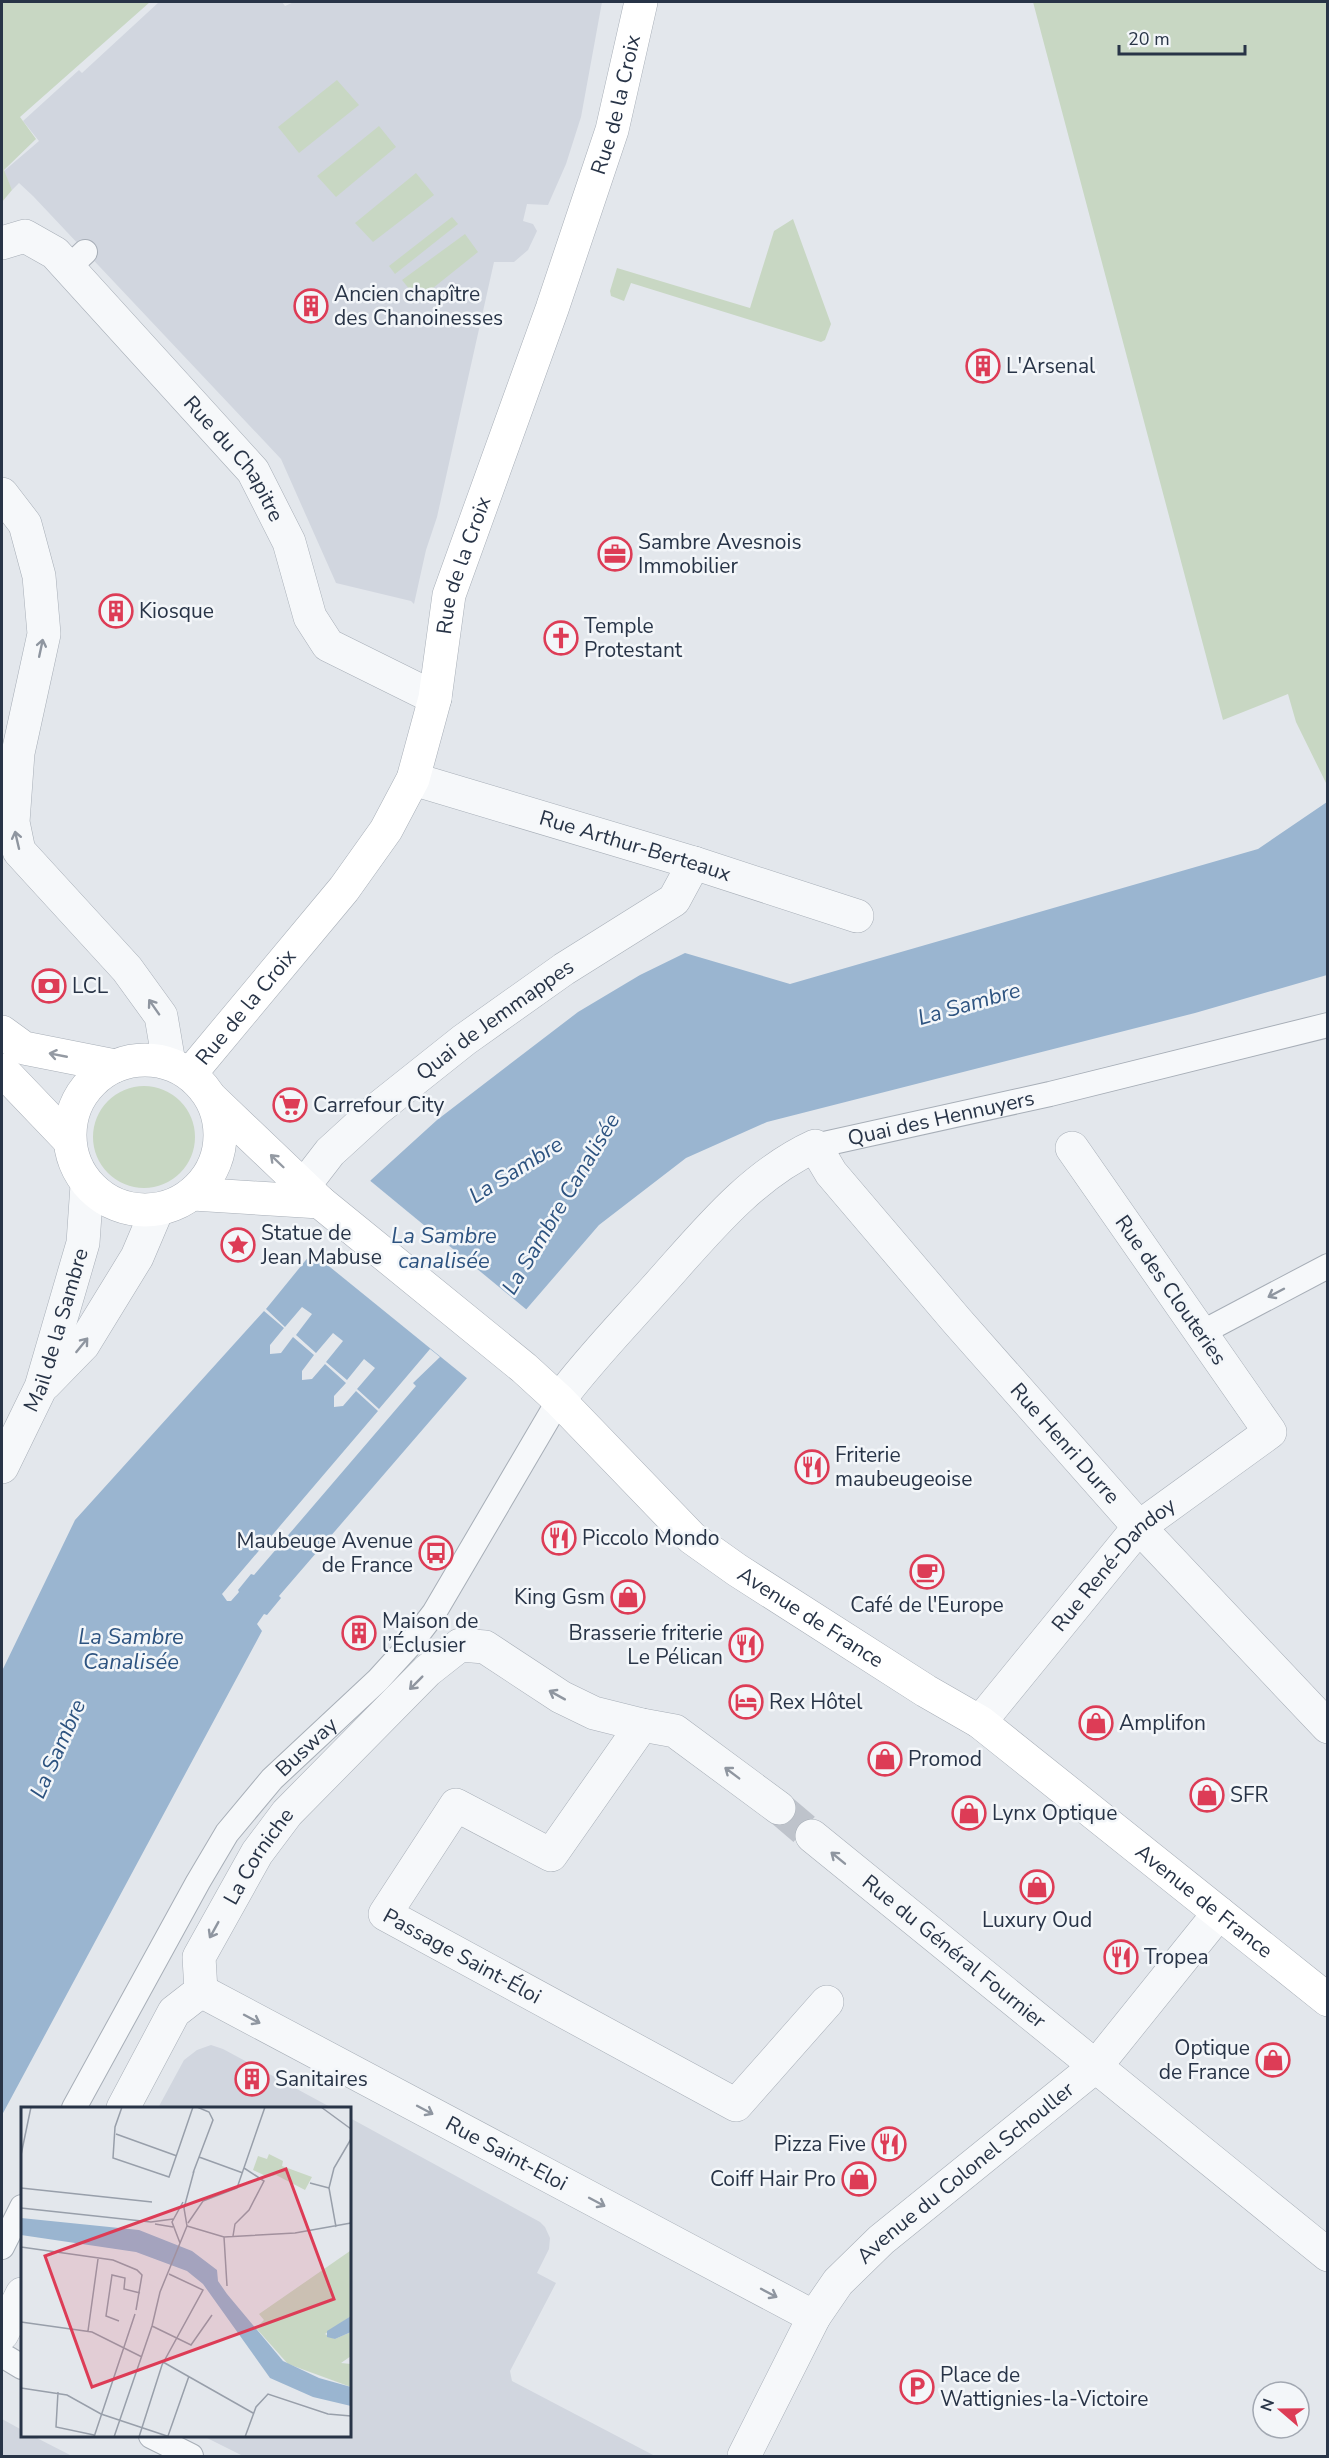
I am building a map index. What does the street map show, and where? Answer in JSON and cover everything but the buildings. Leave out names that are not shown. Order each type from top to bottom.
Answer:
[{"type":"main road","name":"Rue de la Croix","points":[[180,1069],[344,889],[386,830],[413,778],[435,698],[449,595],[552,309],[612,130],[641,2]]},
{"type":"main road","points":[[2,1032],[24,1048],[115,1065]]},
{"type":"main road","points":[[151,1059],[180,1069],[203,1086],[212,1099],[220,1124],[220,1150],[210,1174],[193,1194],[177,1205],[157,1210],[132,1210],[107,1202],[87,1185],[75,1164],[69,1140],[72,1117],[81,1096],[96,1078],[115,1065],[133,1060],[151,1059]]},
{"type":"main road","points":[[2,1070],[69,1140]]},
{"type":"main road","name":"Avenue de France","points":[[212,1099],[317,1199],[559,1400],[692,1538],[737,1570],[896,1672],[980,1722],[1328,2000]]},
{"type":"main road","points":[[193,1194],[317,1199]]},
{"type":"street","name":"Rue du Chapitre","points":[[2,243],[25,236],[55,253],[77,260],[253,471],[289,542],[310,616],[328,645],[435,698]]},
{"type":"street","points":[[2,494],[25,524],[39,576],[44,634],[18,753],[13,822],[19,851],[126,969],[161,1017],[180,1069]]},
{"type":"street","name":"Rue Arthur-Berteaux","points":[[413,778],[694,863],[857,916]]},
{"type":"street","name":"Quai de Jemmappes","points":[[317,1199],[330,1152],[375,1110],[464,1040],[564,969],[674,900],[694,863]]},
{"type":"street","name":"Quai des Hennuyers","points":[[559,1400],[580,1372],[711,1228],[763,1178],[790,1158],[815,1146]]},
{"type":"street","name":"Rue Henri Durre","points":[[815,1146],[831,1173],[957,1321],[1139,1527],[1328,1727]]},
{"type":"street","name":"Rue des Clouteries","points":[[1072,1148],[1269,1432]]},
{"type":"street","name":"Mail de la Sambre","points":[[2,1467],[41,1387],[83,1244],[87,1185]]},
{"type":"street","points":[[41,1387],[83,1345],[137,1257],[157,1210]]},
{"type":"street","name":"Rue René-Dandoy","points":[[980,1722],[1139,1527],[1269,1432]]},
{"type":"street","name":"La Corniche","points":[[201,1991],[199,1957],[257,1853],[287,1813],[428,1671],[460,1645],[485,1647],[561,1697],[594,1713],[642,1725]]},
{"type":"street","points":[[642,1725],[675,1731],[778,1808]]},
{"type":"street","name":"Passage Saint-Éloi","points":[[642,1725],[551,1855],[456,1805],[385,1914],[736,2105],[828,2002]]},
{"type":"street","name":"Rue du Général Fournier","points":[[812,1836],[1328,2255]]},
{"type":"street","name":"Avenue du Colonel Schouller","points":[[744,2457],[814,2317],[838,2282],[882,2240],[1096,2066],[1219,1913]]},
{"type":"street","points":[[124,2107],[174,2012],[201,1991]]},
{"type":"street","name":"Rue Saint-Eloi","points":[[201,1991],[814,2317]]},
{"type":"street","points":[[2,2334],[21,2296]]},
{"type":"lane","name":"Quai des Hennuyers","points":[[815,1146],[1050,1094],[1328,1025]]},
{"type":"lane","points":[[1201,1333],[1328,1266]]},
{"type":"lane","name":"Busway","points":[[75,2107],[227,1833],[272,1779],[378,1680],[408,1647],[434,1613],[559,1400]]},
{"type":"lane","points":[[2,2247],[21,2209]]},
{"type":"lane","points":[[2,2355],[21,2366]]},
{"type":"lane","points":[[153,2437],[191,2457]]},
{"type":"shaded area","points":[[159,2],[282,2],[285,6],[294,2],[602,2],[581,117],[566,164],[548,205],[527,204],[523,221],[533,224],[537,231],[528,250],[514,262],[494,262],[437,517],[426,550],[414,604],[411,601],[336,583],[281,459],[33,196],[19,183],[12,190],[10,186],[4,171],[39,141],[23,121],[79,70],[82,73]]},
{"type":"shaded area","points":[[211,2045],[223,2049],[330,2107],[159,2107],[184,2060],[197,2050]]},
{"type":"shaded area","points":[[351,2119],[540,2222],[545,2227],[550,2238],[549,2249],[537,2273],[556,2283],[510,2371],[512,2381],[655,2456],[243,2456],[205,2437],[351,2437]]},
{"type":"shaded area","points":[[2,2419],[21,2429],[21,2437],[35,2437],[72,2456],[2,2456]]},
{"type":"green space","points":[[2,2],[150,2],[20,117],[36,139],[4,170],[12,190],[2,202]]},
{"type":"green space","points":[[1033,2],[1327,2],[1327,785],[1296,722],[1288,694],[1223,720]]},
{"type":"green space","points":[[337,80],[359,105],[299,153],[278,127]]},
{"type":"green space","points":[[379,126],[396,147],[336,197],[317,176]]},
{"type":"green space","points":[[416,173],[434,195],[373,242],[355,223]]},
{"type":"green space","points":[[452,217],[458,224],[395,274],[389,266]]},
{"type":"green space","points":[[793,219],[831,324],[825,340],[821,342],[631,283],[624,301],[611,296],[610,291],[617,268],[750,308],[774,231]]},
{"type":"green space","points":[[465,234],[478,252],[418,300],[402,280]]},
{"type":"green space","points":[[144,1086],[163,1090],[180,1101],[191,1118],[195,1137],[191,1156],[180,1173],[163,1184],[144,1188],[125,1184],[108,1173],[97,1156],[93,1137],[97,1118],[108,1101],[125,1090]]},
{"type":"water","points":[[1327,802],[1327,975],[1195,1013],[767,1122],[686,1158],[599,1225],[257,1624],[262,1631],[2,2115],[2,1671],[75,1520],[264,1311],[284,1328],[270,1345],[270,1354],[281,1353],[293,1337],[314,1355],[302,1371],[302,1380],[312,1379],[325,1364],[346,1383],[334,1396],[334,1407],[343,1406],[356,1391],[378,1411],[222,1594],[227,1601],[231,1601],[239,1592],[238,1590],[251,1574],[254,1575],[416,1386],[413,1383],[440,1357],[430,1349],[379,1409],[357,1389],[375,1368],[364,1359],[347,1380],[326,1362],[343,1341],[333,1333],[316,1353],[296,1335],[312,1314],[302,1307],[285,1327],[266,1309],[371,1180],[437,1120],[578,1012],[640,975],[685,953],[790,984],[1258,849]]},
{"type":"pier","points":[[368,1179],[527,1310],[468,1379],[309,1250]]},
{"type":"tunnel","points":[[779,1808],[812,1836]]},
{"type":"place","name":"Ancien chapître des Chanoinesses","points":[[311,306]]},
{"type":"place","name":"L'Arsenal","points":[[983,366]]},
{"type":"place","name":"Sambre Avesnois Immobilier","points":[[615,554]]},
{"type":"place","name":"Kiosque","points":[[116,611]]},
{"type":"place","name":"Temple Protestant","points":[[561,638]]},
{"type":"place","name":"LCL","points":[[49,986]]},
{"type":"place","name":"Carrefour City","points":[[290,1105]]},
{"type":"place","name":"Statue de Jean Mabuse","points":[[238,1245]]},
{"type":"place","name":"Friterie maubeugeoise","points":[[812,1467]]},
{"type":"place","name":"Piccolo Mondo","points":[[559,1538]]},
{"type":"place","name":"Maubeuge Avenue de France","points":[[436,1553]]},
{"type":"place","name":"Café de l'Europe","points":[[927,1572]]},
{"type":"place","name":"King Gsm","points":[[628,1597]]},
{"type":"place","name":"Maison de l’Éclusier","points":[[359,1633]]},
{"type":"place","name":"Brasserie friterie Le Pélican","points":[[746,1645]]},
{"type":"place","name":"Rex Hôtel","points":[[746,1702]]},
{"type":"place","name":"Amplifon","points":[[1096,1723]]},
{"type":"place","name":"Promod","points":[[885,1759]]},
{"type":"place","name":"SFR","points":[[1207,1795]]},
{"type":"place","name":"Lynx Optique","points":[[969,1813]]},
{"type":"place","name":"Luxury Oud","points":[[1037,1887]]},
{"type":"place","name":"Tropea","points":[[1121,1957]]},
{"type":"place","name":"Optique de France","points":[[1273,2060]]},
{"type":"place","name":"Sanitaires","points":[[252,2079]]},
{"type":"place","name":"Pizza Five","points":[[889,2144]]},
{"type":"place","name":"Coiff Hair Pro","points":[[859,2179]]},
{"type":"place","name":"Place de Wattignies-la-Victoire","points":[[917,2387]]},
{"type":"water label","name":"La Sambre","points":[[969,1004]]},
{"type":"water label","name":"La Sambre","points":[[516,1170]]},
{"type":"water label","name":"La Sambre Canalisée","points":[[561,1204]]},
{"type":"water label","name":"La Sambre canalisée","points":[[444,1248]]},
{"type":"water label","name":"La Sambre Canalisée","points":[[131,1650]]},
{"type":"water label","name":"La Sambre","points":[[58,1749]]}]
